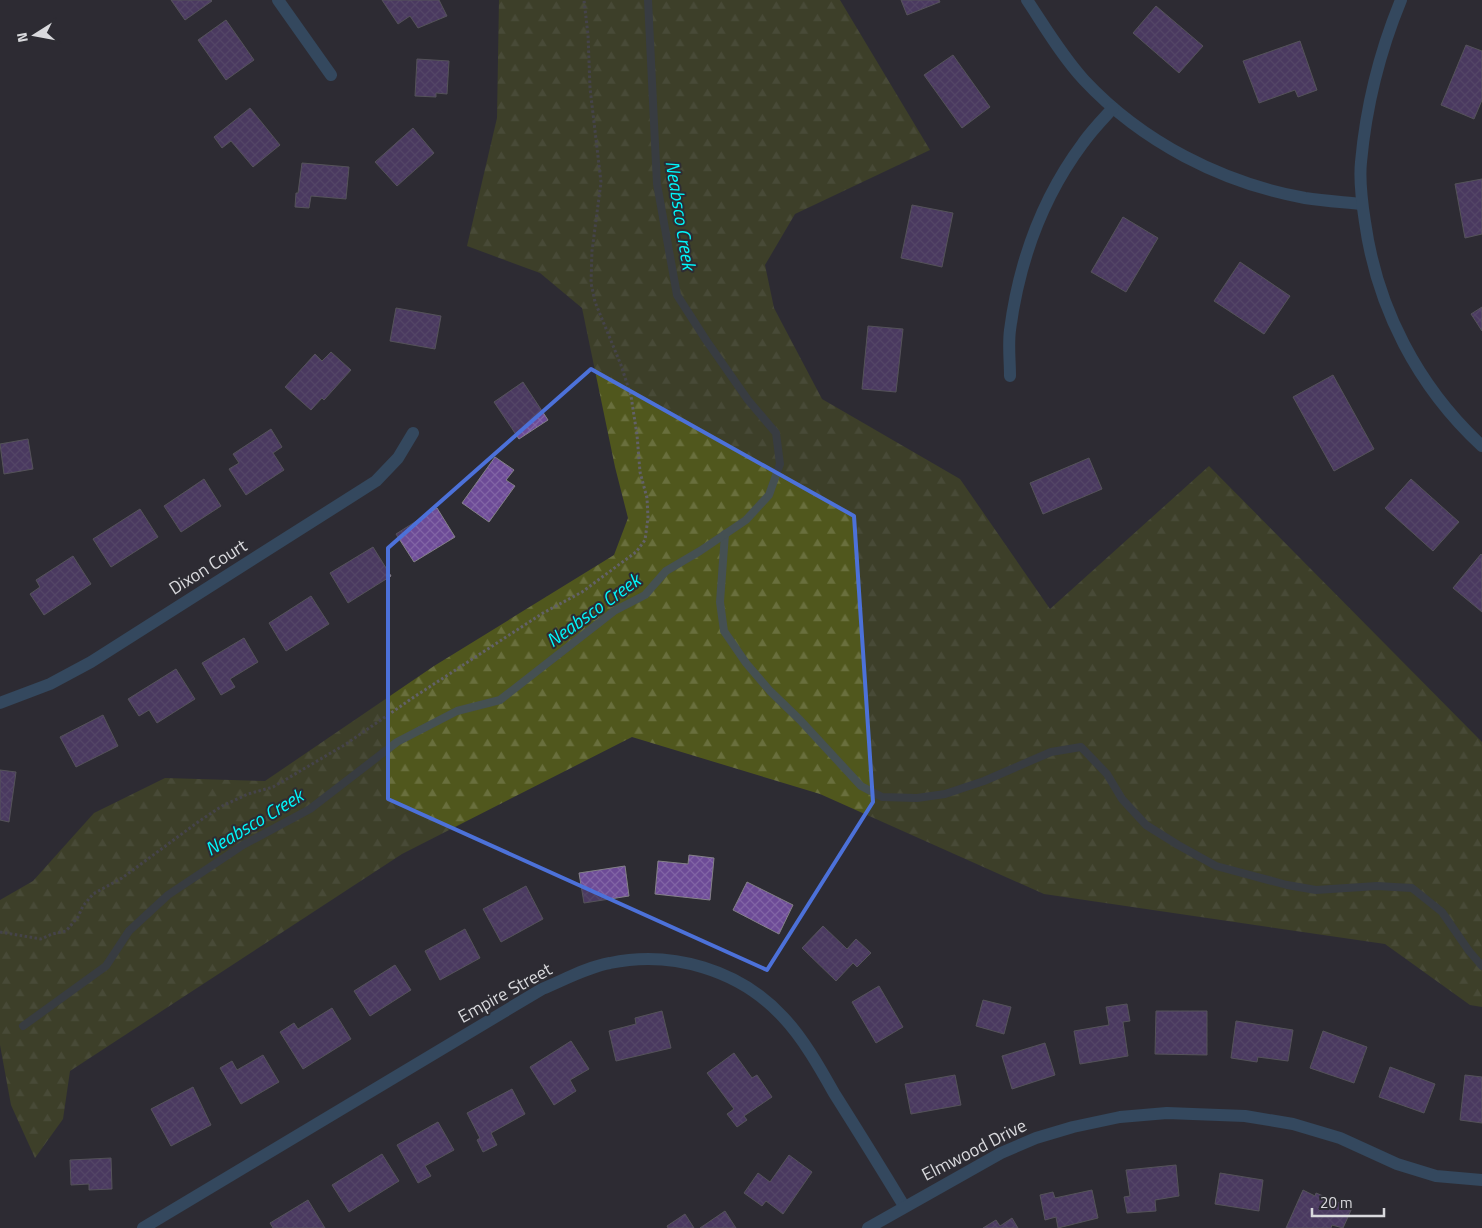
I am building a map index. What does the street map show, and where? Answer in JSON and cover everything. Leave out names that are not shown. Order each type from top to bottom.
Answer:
[{"type":"street","points":[[278,0],[331,75]]},
{"type":"street","points":[[1027,0],[1056,46],[1084,80],[1113,108],[1142,130],[1181,155],[1224,175],[1260,187],[1306,198],[1362,204]]},
{"type":"street","points":[[1401,0],[1382,55],[1368,114],[1361,163],[1362,204],[1368,245],[1380,289],[1397,332],[1414,364],[1440,402],[1482,446]]},
{"type":"street","points":[[1010,376],[1010,332],[1023,262],[1038,220],[1054,187],[1083,142],[1113,108]]},
{"type":"street","name":"Dixon Court","points":[[0,703],[50,684],[91,662],[376,481],[398,458],[413,433]]},
{"type":"street","name":"Empire Street","points":[[143,1228],[542,989],[608,963],[634,959],[661,959],[693,964],[725,975],[753,992],[784,1017],[813,1057],[904,1206]]},
{"type":"street","name":"Elmwood Drive","points":[[868,1228],[1001,1153],[1036,1138],[1073,1126],[1120,1117],[1167,1113],[1245,1116],[1293,1124],[1340,1138],[1397,1164],[1436,1176],[1482,1180]]},
{"type":"path","points":[[0,932],[41,939],[66,931],[78,917],[82,906],[93,894],[122,878],[198,822],[222,806],[248,794],[273,787],[346,744],[414,697],[543,614],[582,592],[636,552],[646,540],[647,498],[640,472],[631,396],[621,365],[595,302],[591,283],[592,251],[601,182],[590,88],[588,35],[584,0]]},
{"type":"highlighted area","points":[[591,369],[854,516],[873,802],[767,970],[388,799],[388,548]]},
{"type":"green space","points":[[499,0],[840,0],[930,150],[795,214],[765,265],[774,308],[822,399],[960,479],[1050,609],[1209,466],[1482,742],[1482,1007],[1470,1005],[1385,944],[1044,894],[820,794],[632,737],[402,854],[70,1071],[63,1119],[35,1158],[11,1105],[0,1045],[0,900],[33,881],[94,813],[165,778],[265,781],[434,666],[614,555],[628,518],[615,467],[582,308],[540,273],[467,246],[497,118]]},
{"type":"building","points":[[171,0],[211,0],[212,1],[185,20]]},
{"type":"building","points":[[382,0],[439,0],[447,16],[418,28],[410,16],[398,24]]},
{"type":"building","points":[[901,0],[939,0],[940,2],[907,15]]},
{"type":"building","points":[[1156,6],[1203,46],[1179,73],[1133,33]]},
{"type":"building","points":[[226,20],[254,60],[226,80],[198,40]]},
{"type":"building","points":[[1300,41],[1317,90],[1298,97],[1295,90],[1259,103],[1243,61]]},
{"type":"building","points":[[1466,45],[1482,51],[1482,100],[1474,119],[1441,105]]},
{"type":"building","points":[[953,55],[990,107],[962,128],[924,75]]},
{"type":"building","points":[[417,59],[449,61],[447,94],[436,93],[436,97],[415,96]]},
{"type":"building","points":[[250,108],[280,145],[253,167],[231,141],[222,148],[214,137]]},
{"type":"building","points":[[413,128],[434,153],[397,186],[375,162]]},
{"type":"building","points":[[302,163],[349,167],[346,199],[311,196],[309,208],[295,207]]},
{"type":"building","points":[[1482,179],[1482,234],[1465,238],[1455,184]]},
{"type":"building","points":[[912,205],[953,213],[942,267],[901,258]]},
{"type":"building","points":[[1123,217],[1158,238],[1126,292],[1091,272]]},
{"type":"building","points":[[1240,262],[1290,296],[1264,334],[1214,301]]},
{"type":"building","points":[[1482,307],[1482,331],[1471,314]]},
{"type":"building","points":[[396,308],[441,316],[435,349],[390,341]]},
{"type":"building","points":[[868,326],[903,329],[896,392],[862,389]]},
{"type":"building","points":[[331,352],[351,370],[324,400],[322,398],[311,410],[285,387],[315,354],[322,361]]},
{"type":"building","points":[[1333,375],[1374,449],[1334,471],[1293,397]]},
{"type":"building","points":[[523,382],[548,420],[519,439],[494,402]]},
{"type":"building","points":[[271,429],[282,447],[273,453],[284,470],[246,495],[229,469],[239,463],[233,454]]},
{"type":"building","points":[[28,439],[33,469],[4,474],[0,444]]},
{"type":"building","points":[[495,457],[514,470],[506,480],[515,486],[489,522],[462,503]]},
{"type":"building","points":[[1089,458],[1102,489],[1043,514],[1030,483]]},
{"type":"building","points":[[204,479],[221,506],[181,532],[164,506]]},
{"type":"building","points":[[1411,479],[1459,522],[1433,551],[1385,508]]},
{"type":"building","points":[[437,508],[455,537],[414,562],[396,534]]},
{"type":"building","points":[[140,509],[158,537],[111,567],[93,539]]},
{"type":"building","points":[[373,547],[391,576],[348,603],[330,573]]},
{"type":"building","points":[[1482,555],[1482,612],[1453,588]]},
{"type":"building","points":[[73,556],[91,584],[44,615],[30,594],[40,587],[36,580]]},
{"type":"building","points":[[311,596],[329,624],[286,651],[269,623]]},
{"type":"building","points":[[244,638],[258,662],[230,679],[235,687],[221,695],[202,663]]},
{"type":"building","points":[[176,669],[195,699],[157,723],[149,710],[139,716],[128,699]]},
{"type":"building","points":[[103,715],[118,746],[76,767],[60,737]]},
{"type":"building","points":[[0,770],[16,772],[9,822],[0,820]]},
{"type":"building","points":[[689,855],[714,858],[710,900],[655,894],[658,861],[688,864]]},
{"type":"building","points":[[625,866],[629,896],[584,903],[579,873]]},
{"type":"building","points":[[747,882],[793,905],[779,934],[733,910]]},
{"type":"building","points":[[526,886],[543,919],[501,942],[483,909]]},
{"type":"building","points":[[823,926],[847,949],[856,939],[871,953],[857,967],[853,963],[836,981],[802,948]]},
{"type":"building","points":[[465,929],[480,958],[440,980],[425,951]]},
{"type":"building","points":[[395,965],[411,990],[370,1016],[354,991]]},
{"type":"building","points":[[879,986],[903,1027],[876,1043],[852,1002]]},
{"type":"building","points":[[983,1000],[1011,1007],[1004,1034],[976,1026]]},
{"type":"building","points":[[1127,1004],[1130,1021],[1123,1022],[1128,1056],[1080,1064],[1074,1031],[1109,1025],[1106,1007]]},
{"type":"building","points":[[332,1008],[351,1039],[303,1069],[280,1032],[294,1023],[298,1029]]},
{"type":"building","points":[[662,1011],[671,1048],[616,1061],[609,1031],[636,1024],[635,1018]]},
{"type":"building","points":[[1156,1011],[1207,1011],[1207,1055],[1155,1054]]},
{"type":"building","points":[[1236,1021],[1293,1030],[1288,1061],[1258,1057],[1257,1062],[1231,1058]]},
{"type":"building","points":[[1323,1031],[1367,1047],[1354,1083],[1310,1068]]},
{"type":"building","points":[[571,1041],[589,1069],[570,1080],[576,1091],[554,1105],[530,1067]]},
{"type":"building","points":[[1045,1043],[1055,1075],[1012,1089],[1002,1056]]},
{"type":"building","points":[[734,1053],[752,1078],[757,1075],[772,1097],[744,1116],[747,1120],[737,1127],[727,1114],[734,1109],[707,1073]]},
{"type":"building","points":[[263,1055],[279,1082],[241,1104],[220,1068],[232,1061],[237,1070]]},
{"type":"building","points":[[1390,1067],[1435,1084],[1424,1113],[1379,1097]]},
{"type":"building","points":[[955,1075],[961,1105],[911,1114],[905,1084]]},
{"type":"building","points":[[1465,1075],[1482,1077],[1482,1123],[1460,1120]]},
{"type":"building","points":[[193,1087],[211,1125],[171,1146],[151,1109]]},
{"type":"building","points":[[512,1089],[525,1114],[491,1133],[497,1145],[483,1152],[477,1140],[480,1138],[467,1113]]},
{"type":"building","points":[[438,1122],[454,1150],[425,1166],[431,1176],[418,1183],[397,1145]]},
{"type":"building","points":[[382,1154],[399,1181],[349,1212],[332,1185]]},
{"type":"building","points":[[789,1155],[812,1172],[783,1214],[766,1201],[762,1206],[744,1193],[758,1173],[770,1182]]},
{"type":"building","points":[[111,1158],[112,1189],[89,1190],[89,1184],[71,1185],[70,1160]]},
{"type":"building","points":[[1176,1165],[1179,1196],[1155,1200],[1156,1211],[1127,1213],[1124,1197],[1130,1196],[1126,1170]]},
{"type":"building","points":[[1220,1173],[1263,1180],[1259,1211],[1215,1204]]},
{"type":"building","points":[[1092,1190],[1098,1218],[1058,1228],[1056,1217],[1045,1220],[1040,1195],[1053,1192],[1055,1198]]},
{"type":"building","points":[[1303,1190],[1315,1196],[1316,1193],[1352,1208],[1343,1228],[1332,1225],[1331,1228],[1286,1228]]},
{"type":"building","points":[[308,1200],[325,1228],[273,1228],[270,1223]]},
{"type":"building","points":[[725,1211],[736,1228],[700,1228]]},
{"type":"building","points":[[685,1214],[694,1228],[668,1228],[667,1226]]},
{"type":"building","points":[[1012,1218],[1018,1228],[983,1228],[996,1220],[1000,1226]]},
{"type":"waterway","name":"Neabsco Creek","points":[[23,1026],[106,966],[129,931],[168,895],[243,845],[310,809],[397,742],[457,711],[500,700],[614,611],[645,595],[666,571],[746,520],[769,495],[780,464],[776,433],[748,400],[677,295],[657,184],[648,0]]},
{"type":"waterway","points":[[725,534],[720,602],[724,631],[746,663],[770,691],[800,720],[861,786],[882,797],[917,798],[945,794],[984,781],[1051,752],[1081,747],[1107,774],[1122,799],[1146,825],[1216,866],[1287,885],[1316,890],[1377,886],[1412,888],[1442,912],[1469,951],[1482,966]]}]
